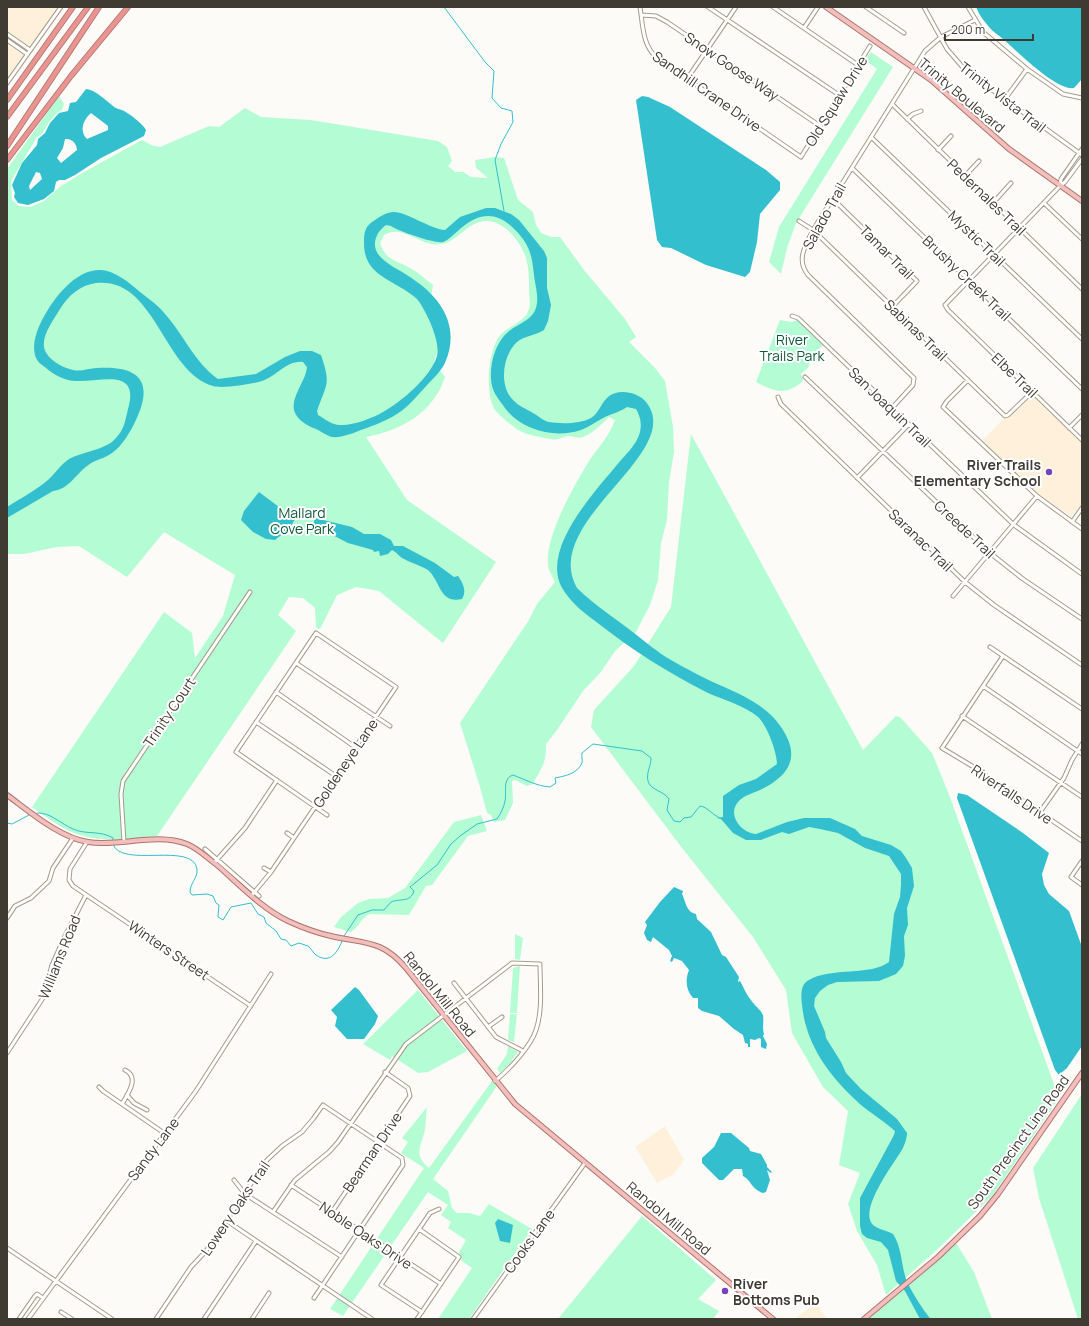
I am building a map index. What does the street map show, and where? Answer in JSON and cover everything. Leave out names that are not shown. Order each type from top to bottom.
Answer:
[{"type":"highway","points":[[7,100],[73,7]]},
{"type":"highway","points":[[7,117],[87,7]]},
{"type":"highway","points":[[7,146],[100,7]]},
{"type":"highway","points":[[90,21],[104,7]]},
{"type":"highway","points":[[7,160],[48,104],[128,7]]},
{"type":"main road","name":"Trinity Boulevard","points":[[826,7],[914,68],[951,96],[1009,149],[1082,201]]},
{"type":"main road","name":"Randol Mill Road","points":[[7,795],[56,829],[73,838],[87,842],[118,843],[165,840],[182,843],[193,847],[215,861],[270,910],[288,921],[333,937],[354,940],[382,947],[397,957],[515,1104],[773,1319]]},
{"type":"main road","name":"South Precinct Line Road","points":[[864,1319],[970,1227],[989,1205],[1082,1073]]},
{"type":"street","points":[[7,83],[61,7]]},
{"type":"street","name":"Sandhill Crane Drive","points":[[640,7],[644,37],[650,51],[661,62],[801,157]]},
{"type":"street","points":[[708,7],[839,95]]},
{"type":"street","points":[[687,79],[736,7]]},
{"type":"street","points":[[773,7],[858,65]]},
{"type":"street","points":[[804,28],[818,7]]},
{"type":"street","points":[[866,7],[904,33]]},
{"type":"street","name":"Trinity Vista Trail","points":[[924,7],[952,56],[966,71],[1081,154]]},
{"type":"street","points":[[968,7],[975,20],[988,37],[1011,54],[1026,69],[1063,94],[1082,98]]},
{"type":"street","name":"Snow Goose Way","points":[[641,15],[651,15],[662,19],[820,126]]},
{"type":"street","name":"Salado Trail","points":[[892,408],[913,385],[914,378],[803,268],[801,263],[813,230],[929,46],[975,20]]},
{"type":"street","points":[[7,34],[30,50]]},
{"type":"street","points":[[7,40],[27,54]]},
{"type":"street","name":"Old Squaw Drive","points":[[801,157],[870,46]]},
{"type":"street","points":[[1005,99],[1026,69]]},
{"type":"street","name":"Pedernales Trail","points":[[892,104],[1082,289]]},
{"type":"street","points":[[907,119],[913,114],[921,111]]},
{"type":"street","name":"Mystic Trail","points":[[872,136],[1082,339]]},
{"type":"street","points":[[938,150],[951,136]]},
{"type":"street","points":[[1060,186],[1061,180],[1081,154],[1082,149]]},
{"type":"street","points":[[969,280],[1065,182],[1082,159]]},
{"type":"street","points":[[965,176],[979,161]]},
{"type":"street","name":"Brushy Creek Trail","points":[[852,168],[1082,389]]},
{"type":"street","points":[[993,203],[1011,183]]},
{"type":"street","name":"Tamar Trail","points":[[833,199],[917,281],[893,306]]},
{"type":"street","points":[[1044,203],[1082,239]]},
{"type":"street","name":"Sabinas Trail","points":[[799,221],[813,230],[1005,416],[1008,415],[1032,392]]},
{"type":"street","name":"Elbe Trail","points":[[969,280],[947,302],[945,305],[948,310],[1082,440]]},
{"type":"street","name":"San Joaquin Trail","points":[[792,316],[798,318],[1014,524],[1082,574]]},
{"type":"street","name":"Creede Trail","points":[[805,377],[990,553],[1023,579],[1082,619]]},
{"type":"street","points":[[968,380],[944,407],[1037,496],[1082,529]]},
{"type":"street","name":"Saranac Trail","points":[[778,397],[781,404],[965,582],[994,605],[1082,664]]},
{"type":"street","points":[[1069,428],[1082,415]]},
{"type":"street","points":[[857,478],[909,424]]},
{"type":"street","points":[[953,596],[1037,496]]},
{"type":"street","points":[[1072,522],[1082,508]]},
{"type":"street","name":"Trinity Court","points":[[124,842],[121,794],[123,781],[250,592]]},
{"type":"street","name":"Goldeneye Lane","points":[[253,894],[271,872],[396,687],[316,633],[296,663]]},
{"type":"street","points":[[990,647],[1082,709]]},
{"type":"street","points":[[1003,656],[962,716],[1082,797]]},
{"type":"street","points":[[327,815],[236,752],[296,663],[390,726]]},
{"type":"street","points":[[983,686],[1082,754]]},
{"type":"street","points":[[276,692],[355,747]]},
{"type":"street","name":"Riverfalls Drive","points":[[962,716],[942,748],[1082,841]]},
{"type":"street","points":[[256,722],[336,776]]},
{"type":"street","points":[[1040,812],[1060,783],[1082,744]]},
{"type":"street","points":[[215,861],[245,828],[277,780]]},
{"type":"street","points":[[287,833],[294,838]]},
{"type":"street","points":[[7,918],[15,906],[31,898],[49,881],[53,868],[73,838]]},
{"type":"street","points":[[86,895],[73,886],[68,875],[73,863],[87,842]]},
{"type":"street","name":"Randol Mill Road","points":[[205,849],[215,861]]},
{"type":"street","points":[[1082,861],[1071,877],[1082,885]]},
{"type":"street","points":[[264,868],[271,872]]},
{"type":"street","name":"Randol Mill Road","points":[[253,894],[259,896]]},
{"type":"street","name":"Winters Street","points":[[86,895],[251,1006]]},
{"type":"street","name":"Williams Road","points":[[7,1053],[43,998],[52,965],[86,895]]},
{"type":"street","points":[[273,1212],[299,1175],[329,1152],[406,1044],[512,963],[540,964],[537,1028],[523,1051],[509,1069],[495,1081]]},
{"type":"street","name":"Sandy Lane","points":[[28,1319],[196,1091],[271,974]]},
{"type":"street","points":[[454,983],[499,1039],[523,1051]]},
{"type":"street","points":[[488,1027],[502,1017]]},
{"type":"street","points":[[122,1104],[127,1095],[133,1077],[125,1070]]},
{"type":"street","name":"Bearman Drive","points":[[332,1212],[410,1096],[408,1088],[385,1072]]},
{"type":"street","points":[[99,1086],[164,1133]]},
{"type":"street","points":[[127,1095],[134,1103],[147,1110]]},
{"type":"street","name":"Lowery Oaks Trail","points":[[156,1319],[191,1267],[206,1251],[274,1152],[302,1132],[314,1119],[323,1105],[350,1123]]},
{"type":"street","points":[[314,1298],[403,1165],[402,1158],[350,1123]]},
{"type":"street","name":"Cooks Lane","points":[[473,1319],[585,1163]]},
{"type":"street","points":[[234,1180],[245,1194],[342,1257]]},
{"type":"street","name":"Noble Oaks Drive","points":[[291,1185],[441,1284]]},
{"type":"street","points":[[422,1312],[381,1285],[430,1213],[439,1209]]},
{"type":"street","points":[[227,1221],[372,1319]]},
{"type":"street","points":[[417,1319],[459,1257],[419,1230]]},
{"type":"street","points":[[204,1319],[256,1241]]},
{"type":"street","points":[[7,1248],[112,1319]]},
{"type":"street","points":[[252,1319],[269,1293]]},
{"type":"street","points":[[19,1319],[37,1294],[43,1298]]},
{"type":"street","points":[[61,1312],[72,1319]]},
{"type":"shaded area","points":[[7,7],[64,7],[7,87]]},
{"type":"shaded area","name":"River Trails Elementary School","points":[[1032,396],[1082,443],[1082,504],[1071,517],[1039,494],[982,441],[1004,418],[1011,416]]},
{"type":"shaded area","points":[[665,1126],[684,1160],[674,1174],[657,1183],[635,1147]]},
{"type":"shaded area","points":[[816,1303],[827,1319],[794,1319]]},
{"type":"green space","points":[[871,52],[893,67],[796,223],[787,248],[781,274],[769,262],[779,227],[877,69],[865,60]]},
{"type":"green space","name":"Mallard Cove Park","points":[[59,96],[64,104],[62,110],[49,123],[43,133],[37,137],[11,181],[12,200],[19,206],[31,207],[44,201],[61,186],[142,140],[151,145],[160,147],[209,126],[219,127],[245,108],[261,117],[311,120],[438,141],[447,147],[452,161],[448,166],[455,172],[463,172],[471,177],[488,178],[476,168],[475,160],[495,157],[504,158],[518,200],[533,212],[536,225],[541,233],[552,237],[560,237],[584,270],[625,319],[636,337],[629,342],[655,368],[665,381],[673,427],[674,452],[669,482],[667,520],[661,543],[658,580],[650,605],[636,632],[616,650],[600,673],[583,691],[546,744],[546,756],[533,784],[527,786],[515,780],[512,781],[513,803],[505,820],[494,822],[491,815],[487,813],[460,723],[529,620],[537,604],[555,582],[548,565],[548,554],[555,528],[567,500],[580,476],[606,438],[615,420],[609,417],[600,426],[581,438],[568,436],[553,439],[529,435],[518,430],[495,410],[490,395],[489,385],[491,355],[500,335],[519,322],[527,314],[530,305],[529,279],[526,258],[516,239],[506,228],[493,222],[486,221],[474,224],[453,240],[441,244],[426,243],[398,232],[391,232],[384,235],[380,243],[382,249],[388,257],[413,270],[433,285],[430,304],[440,346],[434,362],[445,377],[440,390],[433,401],[414,418],[392,430],[366,437],[407,500],[496,562],[443,643],[379,591],[356,587],[337,595],[320,629],[316,628],[315,608],[303,598],[289,597],[278,615],[296,631],[157,836],[105,839],[84,836],[63,828],[32,807],[164,612],[192,633],[195,658],[223,616],[235,575],[164,532],[127,577],[79,546],[57,547],[24,554],[7,554],[7,169]]},
{"type":"green space","name":"River Trails Park","points":[[780,320],[792,322],[797,320],[823,345],[812,357],[808,368],[801,374],[803,381],[797,386],[786,391],[775,390],[756,382]]},
{"type":"green space","points":[[691,434],[863,750],[896,716],[900,717],[932,753],[948,792],[1059,1098],[993,1195],[941,1246],[886,1295],[877,1265],[857,1231],[848,1204],[860,1173],[839,1165],[848,1111],[823,1087],[792,1033],[786,990],[753,937],[682,848],[591,727],[594,710],[634,666],[671,607]]},
{"type":"green space","points":[[481,815],[487,831],[468,836],[432,885],[426,886],[409,915],[370,914],[364,917],[351,932],[334,927],[341,917],[358,903],[369,899],[388,898],[405,888],[454,822]]},
{"type":"green space","points":[[515,934],[523,938],[520,960],[515,959]]},
{"type":"green space","points":[[520,966],[517,1013],[510,1013],[513,968]]},
{"type":"green space","points":[[418,990],[467,1051],[428,1072],[418,1073],[392,1056],[390,1060],[363,1044]]},
{"type":"green space","points":[[510,1014],[517,1014],[514,1042],[508,1040]]},
{"type":"green space","points":[[508,1046],[518,1052],[500,1073],[497,1069],[507,1054]]},
{"type":"green space","points":[[492,1081],[497,1086],[433,1179],[448,1191],[452,1208],[457,1213],[469,1213],[480,1216],[489,1204],[532,1229],[469,1319],[438,1319],[472,1268],[462,1261],[459,1252],[466,1240],[448,1228],[451,1222],[441,1215],[448,1205],[428,1192],[343,1316],[330,1309],[424,1168],[401,1153],[408,1142],[402,1138],[427,1107],[425,1129],[419,1154],[429,1168]]},
{"type":"green space","points":[[1082,1094],[1082,1319],[1078,1319],[1039,1198],[1033,1168]]},
{"type":"green space","points":[[642,1216],[716,1280],[698,1299],[719,1311],[713,1319],[558,1319]]},
{"type":"green space","points":[[956,1243],[974,1272],[992,1319],[869,1319]]},
{"type":"water","points":[[976,7],[1082,7],[1082,79],[1074,88],[1066,87],[1047,77],[991,29],[982,18]]},
{"type":"water","points":[[86,89],[93,91],[114,107],[127,112],[139,122],[146,130],[144,136],[101,158],[75,175],[65,180],[59,180],[56,182],[54,191],[44,199],[28,205],[18,203],[14,197],[15,193],[12,185],[22,163],[37,145],[38,139],[45,133],[50,123],[59,113],[68,111],[70,103],[76,102]],"holes":[[[91,113],[108,126],[108,130],[87,139],[83,133],[83,126],[84,122]],[[65,139],[70,139],[74,142],[77,150],[61,163],[57,158],[63,148]],[[36,172],[40,173],[42,179],[30,190],[29,186]]]},
{"type":"water","points":[[642,96],[648,97],[670,107],[766,170],[780,182],[780,190],[760,214],[757,242],[750,272],[745,277],[706,265],[671,248],[662,247],[657,240],[636,100]]},
{"type":"water","points":[[486,208],[495,208],[511,214],[519,220],[544,251],[547,258],[547,288],[551,305],[548,321],[544,330],[523,338],[517,342],[508,355],[505,363],[504,379],[509,394],[513,400],[543,420],[559,423],[570,423],[591,418],[606,399],[612,394],[628,392],[638,396],[646,402],[653,422],[647,443],[632,466],[593,513],[578,538],[571,563],[577,588],[597,606],[661,654],[696,674],[754,702],[769,713],[781,727],[787,737],[790,747],[790,764],[786,771],[772,784],[746,796],[738,802],[734,812],[735,818],[741,827],[750,833],[756,834],[787,822],[804,818],[830,818],[855,829],[862,836],[891,845],[901,851],[912,868],[914,886],[907,908],[908,925],[904,936],[905,956],[903,966],[896,974],[879,981],[837,982],[828,985],[820,991],[815,998],[814,1006],[826,1038],[846,1073],[861,1089],[897,1119],[907,1133],[903,1148],[878,1188],[870,1211],[870,1221],[876,1227],[893,1234],[898,1245],[904,1273],[908,1283],[917,1300],[931,1319],[920,1319],[905,1291],[896,1281],[888,1250],[881,1242],[867,1238],[862,1234],[860,1226],[860,1198],[895,1131],[861,1105],[830,1072],[815,1048],[809,1034],[804,1020],[801,994],[804,984],[818,976],[839,972],[872,969],[889,962],[894,914],[900,897],[901,874],[889,856],[865,848],[838,833],[809,827],[789,834],[782,832],[761,840],[746,840],[733,833],[721,819],[717,818],[723,817],[723,796],[739,785],[756,779],[777,764],[771,739],[765,726],[758,717],[746,709],[706,692],[678,677],[638,652],[585,613],[564,591],[558,576],[558,560],[563,542],[571,525],[582,508],[636,441],[641,429],[641,423],[636,409],[627,407],[581,430],[571,433],[550,433],[539,431],[520,422],[512,416],[497,398],[491,383],[491,372],[497,347],[508,332],[530,317],[536,309],[537,300],[532,262],[527,245],[512,227],[505,221],[498,218],[483,216],[468,223],[443,242],[408,234],[386,225],[380,231],[376,238],[375,246],[381,258],[421,285],[439,303],[449,325],[451,337],[449,350],[445,363],[439,372],[416,398],[402,410],[381,422],[351,434],[339,437],[332,437],[309,426],[302,422],[295,413],[295,399],[307,367],[303,362],[292,363],[262,381],[230,387],[213,386],[196,377],[182,363],[146,309],[132,294],[116,285],[96,283],[85,286],[75,292],[60,309],[47,331],[44,349],[52,360],[70,369],[79,371],[94,368],[113,368],[126,370],[135,375],[141,382],[144,390],[143,401],[139,414],[126,438],[112,453],[89,465],[68,485],[59,490],[53,491],[7,518],[7,507],[51,478],[69,459],[109,444],[120,434],[125,422],[130,396],[128,387],[123,382],[107,379],[86,381],[68,380],[49,371],[39,363],[35,355],[34,343],[38,330],[49,308],[64,288],[78,277],[85,273],[101,270],[117,275],[127,281],[162,311],[172,322],[202,365],[218,379],[256,374],[285,357],[300,351],[312,351],[321,355],[327,378],[317,411],[318,415],[334,424],[345,425],[362,421],[390,408],[414,388],[429,372],[434,364],[438,350],[432,326],[417,299],[383,277],[371,267],[367,260],[364,243],[364,234],[367,227],[382,216],[394,212],[445,230],[460,217]]},
{"type":"water","points":[[259,492],[295,519],[290,528],[275,540],[266,539],[253,532],[241,520],[244,511]]},
{"type":"water","points":[[315,518],[352,527],[364,534],[380,534],[391,540],[394,546],[403,546],[435,563],[454,577],[458,576],[464,587],[462,599],[455,600],[445,596],[429,571],[402,558],[394,551],[392,550],[388,554],[380,556],[379,551],[374,552],[373,550],[348,543],[313,525]]},
{"type":"water","points":[[958,793],[967,795],[1023,833],[1049,853],[1042,874],[1044,885],[1049,894],[1069,911],[1082,947],[1082,1046],[1067,1068],[1059,1075],[1055,1070],[957,798]]},
{"type":"water","points":[[674,887],[683,891],[682,894],[688,909],[696,914],[697,919],[711,932],[722,955],[726,957],[739,977],[738,982],[740,981],[749,998],[762,1013],[763,1036],[767,1044],[766,1049],[761,1047],[761,1039],[759,1038],[755,1040],[750,1039],[750,1047],[748,1047],[748,1044],[745,1043],[743,1035],[719,1016],[702,1011],[698,1008],[698,998],[693,998],[688,988],[687,977],[689,970],[682,961],[674,958],[672,962],[670,961],[672,956],[669,950],[653,937],[651,942],[647,940],[644,933],[647,925],[645,922],[660,902]]},
{"type":"water","points":[[355,987],[359,990],[378,1016],[375,1024],[364,1039],[347,1039],[335,1026],[337,1017],[331,1010]]},
{"type":"water","points":[[721,1133],[731,1133],[749,1148],[750,1151],[761,1154],[767,1167],[772,1172],[771,1173],[767,1170],[770,1180],[766,1192],[763,1193],[754,1187],[743,1176],[742,1169],[734,1169],[723,1180],[719,1180],[702,1163],[702,1158],[714,1147]]},
{"type":"water","points":[[498,1219],[513,1225],[510,1243],[500,1241],[495,1223]]},
{"type":"waterway","points":[[444,7],[485,62],[494,71],[492,98],[501,108],[512,111],[513,122],[501,144],[495,160],[504,211]]},
{"type":"waterway","points":[[344,936],[358,915],[372,910],[384,910],[391,902],[408,899],[414,891],[410,887],[437,865],[451,844],[477,824],[497,819],[504,806],[507,779],[513,775],[536,784],[550,787],[556,783],[555,778],[570,774],[577,770],[582,763],[582,753],[593,744],[642,751],[651,758],[648,775],[649,784],[654,789],[667,796],[669,799],[667,810],[674,821],[680,822],[684,818],[691,817],[700,806],[706,808],[722,819]]},
{"type":"waterway","points":[[37,813],[51,816],[78,831],[103,834],[113,838],[113,841]]},
{"type":"waterway","points":[[7,823],[12,824],[29,815]]},
{"type":"waterway","points":[[113,844],[118,851],[129,855],[171,855],[183,857],[193,861],[197,872],[190,892],[192,895],[207,894],[213,896],[216,903],[219,905],[218,917],[223,920],[231,907],[251,903],[258,914],[264,917],[266,923],[276,931],[281,939],[286,940],[291,946],[299,943],[308,946],[321,958],[326,958],[333,955],[339,948],[343,939]]},
{"type":"place","name":"River Trails Elementary School","points":[[1049,472]]},
{"type":"place","name":"River Bottoms Pub","points":[[725,1291]]}]
